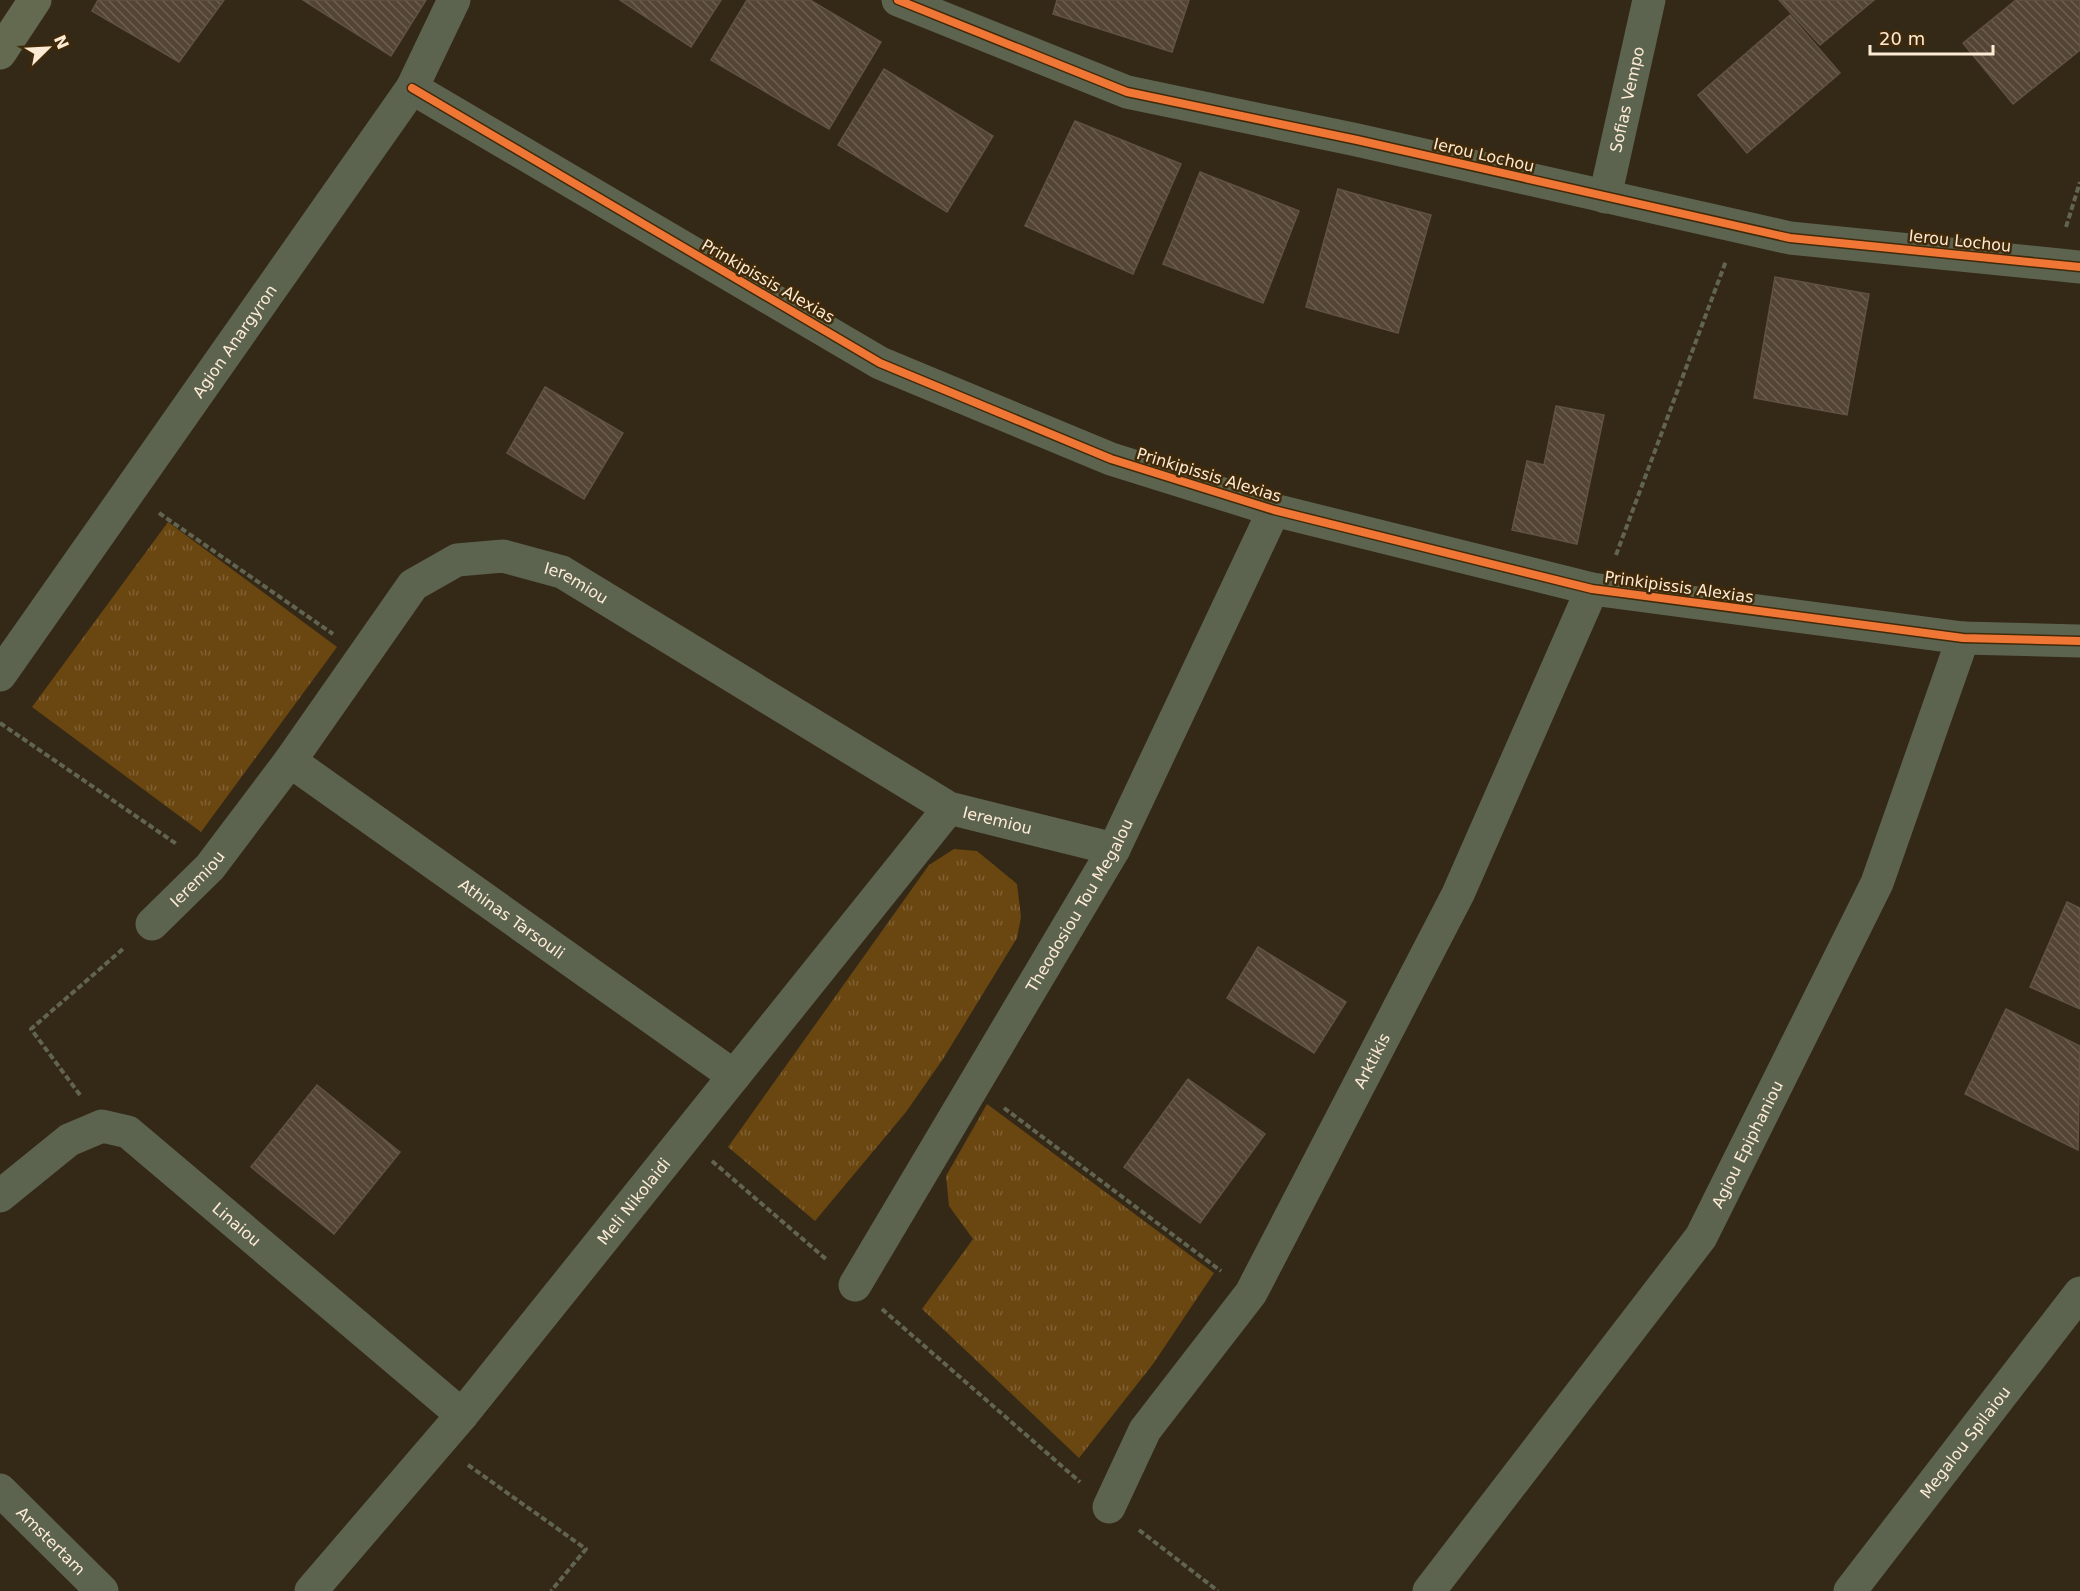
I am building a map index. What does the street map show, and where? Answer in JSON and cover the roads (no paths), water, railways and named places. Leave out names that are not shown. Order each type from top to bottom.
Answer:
[{"type":"main road","points":[[0,52],[35,0]]},
{"type":"street","name":"Agion Anargyron","points":[[0,675],[412,88],[454,0]]},
{"type":"street","name":"Ierou Lochou","points":[[898,0],[1126,92],[1790,238],[2067,265]]},
{"type":"street","name":"Sofias Vempo","points":[[1605,197],[1649,0]]},
{"type":"street","name":"Prinkipissis Alexias","points":[[412,88],[880,363],[1111,459],[1274,510],[1598,589],[1963,638],[2080,641]]},
{"type":"street","name":"Theodosiou Tou Megalou","points":[[855,1284],[1114,849],[1274,510]]},
{"type":"street","name":"Ieremiou","points":[[152,924],[210,867],[290,760],[413,585],[458,560],[503,556],[562,572],[949,808],[1114,849]]},
{"type":"street","name":"Arktikis","points":[[1109,1508],[1145,1430],[1251,1293],[1458,894],[1598,589]]},
{"type":"street","name":"Agiou Epiphaniou","points":[[1429,1591],[1701,1237],[1877,883],[1963,638]]},
{"type":"street","name":"Athinas Tarsouli","points":[[290,760],[734,1076]]},
{"type":"street","name":"Meli Nikolaidi","points":[[312,1591],[462,1415],[949,808]]},
{"type":"street","name":"Linaiou","points":[[0,1196],[69,1140],[102,1125],[128,1132],[462,1415]]},
{"type":"street","name":"Megalou Spilaiou","points":[[1850,1591],[2080,1293]]},
{"type":"street","name":"Amstertam","points":[[0,1490],[102,1591]]}]
